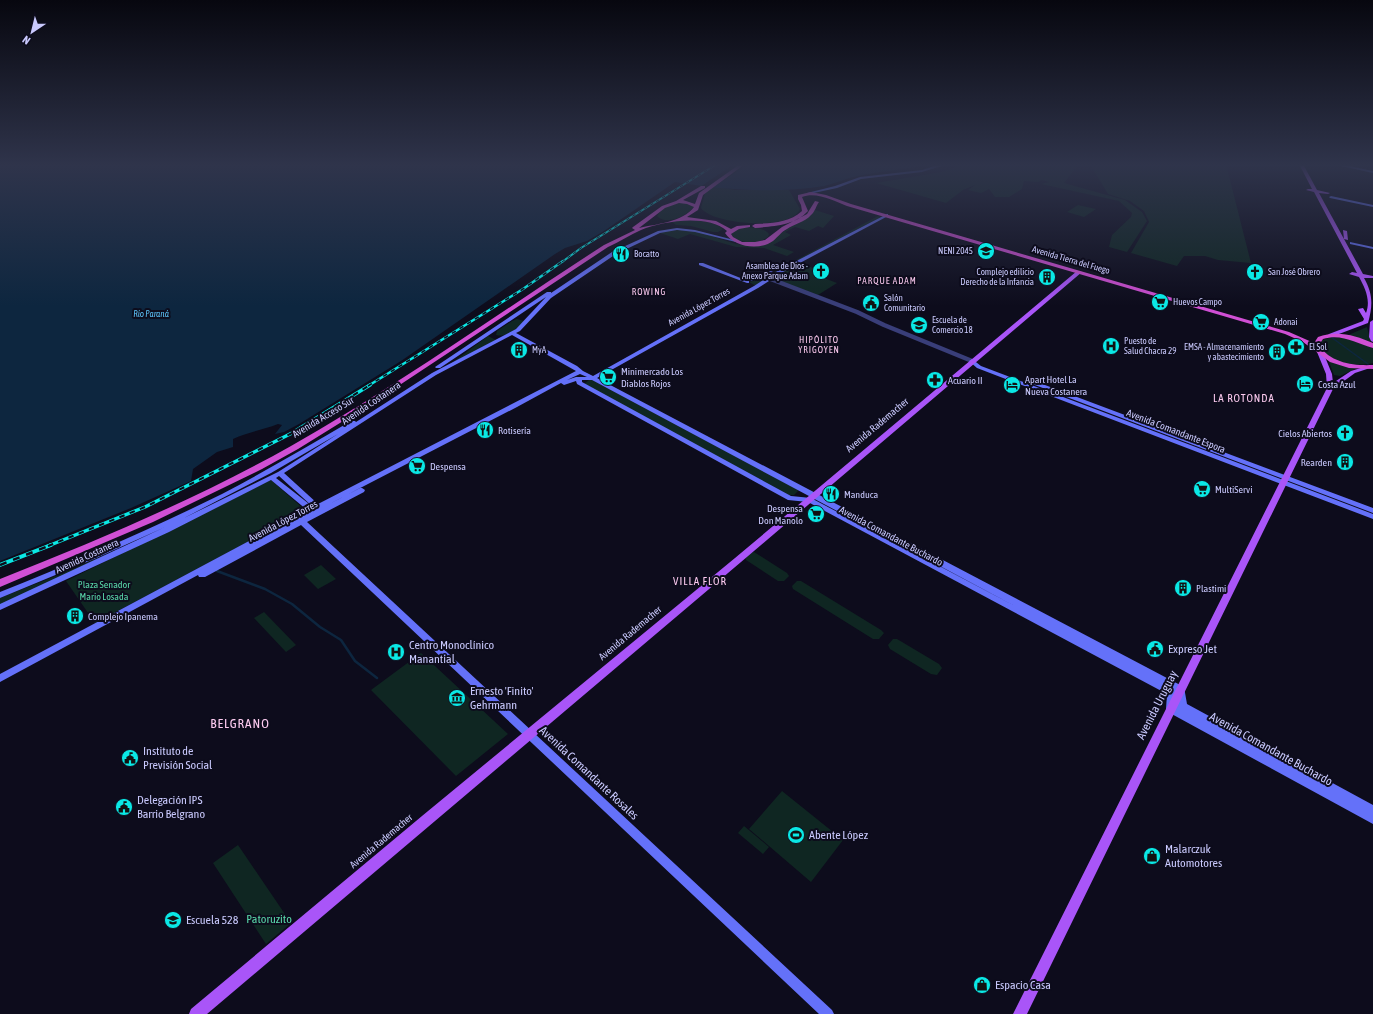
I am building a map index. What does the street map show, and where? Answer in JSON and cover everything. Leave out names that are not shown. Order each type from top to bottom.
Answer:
[{"type":"highway","points":[[634,230],[656,211]]},
{"type":"highway","points":[[634,230],[674,220],[690,214],[692,211]]},
{"type":"highway","points":[[699,211],[708,218],[748,226]]},
{"type":"highway","points":[[755,226],[783,222],[795,218],[805,211]]},
{"type":"highway","points":[[653,213],[656,219],[708,221],[721,225],[729,232],[732,239],[744,243],[765,243],[772,239],[774,235],[808,216],[812,211]]},
{"type":"highway","name":"Avenida Tierra del Fuego","points":[[871,211],[1287,333],[1306,341],[1319,351]]},
{"type":"highway","points":[[729,232],[737,228],[748,226]]},
{"type":"highway","points":[[755,226],[768,229],[774,235]]},
{"type":"highway","name":"Avenida Acceso Sur","points":[[0,578],[61,554],[154,513],[216,484],[275,453],[319,428],[596,248],[634,230]]},
{"type":"highway","name":"Avenida Acceso Sur","points":[[0,584],[158,517],[266,463],[324,430],[606,246],[634,230]]},
{"type":"highway","name":"Avenida Tierra del Fuego","points":[[1287,333],[1307,336],[1328,336]]},
{"type":"highway","points":[[1370,367],[1342,363],[1319,351],[1316,345],[1317,341],[1328,336],[1356,339],[1373,346]]},
{"type":"main road","points":[[1326,211],[1373,289]]},
{"type":"main road","points":[[1328,336],[1366,322],[1371,301],[1365,276],[1346,239],[1329,211]]},
{"type":"main road","points":[[743,280],[752,280],[761,277],[884,215]]},
{"type":"main road","name":"Avenida López Torres","points":[[0,683],[316,510],[579,376],[593,378],[756,287],[768,278],[884,215]]},
{"type":"main road","points":[[1323,220],[1328,215]]},
{"type":"main road","name":"Avenida Costanera","points":[[0,595],[136,538],[254,480],[340,430],[607,253],[655,230],[681,226],[714,233],[729,232]]},
{"type":"main road","points":[[748,226],[755,226]]},
{"type":"main road","name":"Avenida Costanera","points":[[0,607],[166,530],[280,473],[434,374],[518,330],[549,297],[605,258],[659,232],[670,230],[688,229],[744,243]]},
{"type":"main road","points":[[1346,231],[1346,239]]},
{"type":"main road","points":[[1352,243],[1373,248]]},
{"type":"main road","points":[[701,264],[743,280],[756,287]]},
{"type":"main road","name":"Avenida Rademacher","points":[[196,1014],[1079,272]]},
{"type":"main road","points":[[1352,274],[1365,276]]},
{"type":"main road","points":[[1361,309],[1366,319]]},
{"type":"main road","points":[[511,318],[521,318],[526,321]]},
{"type":"main road","points":[[1373,322],[1373,340]]},
{"type":"main road","name":"Avenida Comandante Buchardo","points":[[490,332],[492,336],[507,336],[564,365],[579,376],[579,383],[790,498],[812,497]]},
{"type":"main road","points":[[1319,351],[1329,374],[1330,388]]},
{"type":"main road","name":"Avenida Comandante Espora","points":[[972,362],[987,369],[1285,480],[1373,511]]},
{"type":"main road","name":"Avenida Uruguay","points":[[1020,1014],[1330,388],[1353,372],[1370,367]]},
{"type":"main road","name":"Avenida Comandante Buchardo","points":[[593,378],[812,497],[1373,810]]},
{"type":"main road","points":[[280,473],[316,510]]},
{"type":"main road","points":[[271,477],[316,510]]},
{"type":"main road","name":"Avenida Comandante Espora","points":[[1285,480],[1373,517]]},
{"type":"main road","name":"Avenida López Torres","points":[[0,678],[300,520]]},
{"type":"main road","name":"Avenida Comandante Rosales","points":[[300,520],[828,1014]]},
{"type":"main road","name":"Avenida Comandante Buchardo","points":[[1176,699],[1373,819]]},
{"type":"street","name":"Avenida Comandante Espora","points":[[768,278],[857,312],[972,362]]},
{"type":"green space","points":[[661,211],[689,211],[676,219],[671,220],[661,219],[657,216]]},
{"type":"green space","points":[[705,211],[798,211],[794,216],[783,221],[768,223],[735,222],[708,214]]},
{"type":"green space","points":[[813,211],[819,211],[834,216],[823,228],[818,226],[809,231],[795,227],[785,232],[791,235],[773,245],[794,252],[787,256],[764,248],[736,247],[690,234],[678,239],[660,233],[676,230],[689,230],[738,244],[753,245],[777,236]]},
{"type":"green space","points":[[1068,211],[1093,211],[1084,217],[1067,212]]},
{"type":"green space","points":[[1130,211],[1141,211],[1147,221],[1127,252],[1109,247],[1112,235],[1131,217],[1132,213]]},
{"type":"green space","points":[[1144,211],[1238,211],[1251,263],[1218,260],[1205,256],[1184,256],[1177,266],[1131,253],[1149,222]]},
{"type":"green space","points":[[878,216],[881,217],[779,270],[756,286],[749,282],[761,279]]},
{"type":"green space","points":[[682,220],[709,222],[723,229],[718,232],[713,232],[691,226],[676,225],[672,222]]},
{"type":"green space","points":[[749,227],[765,231],[769,234],[768,237],[754,242],[743,242],[734,238],[731,234],[736,229]]},
{"type":"green space","points":[[798,262],[813,268],[816,275],[837,283],[818,295],[771,278]]},
{"type":"green space","points":[[517,319],[524,321],[515,330],[504,335],[496,335],[497,331]]},
{"type":"green space","points":[[1367,327],[1371,343],[1346,336]]},
{"type":"green space","points":[[488,336],[496,340],[449,365]]},
{"type":"green space","points":[[1332,337],[1346,338],[1373,348],[1373,363],[1359,365],[1337,361],[1325,353],[1321,347],[1322,340]]},
{"type":"green space","points":[[1328,359],[1357,368],[1340,376],[1334,375]]},
{"type":"green space","points":[[589,380],[592,380],[797,489],[798,491],[794,495],[789,495],[584,384]]},
{"type":"green space","name":"Plaza Senador Mario Losada","points":[[271,480],[306,511],[95,623],[66,581]]},
{"type":"green space","points":[[150,535],[0,606],[0,598],[63,573]]},
{"type":"green space","points":[[754,552],[787,573],[789,576],[784,581],[778,581],[746,560],[745,557]]},
{"type":"green space","points":[[321,565],[336,579],[318,589],[304,575]]},
{"type":"green space","points":[[797,581],[801,581],[884,633],[879,639],[873,639],[793,589],[792,586]]},
{"type":"green space","points":[[264,612],[296,645],[286,652],[254,618]]},
{"type":"green space","points":[[893,639],[897,639],[939,664],[942,668],[937,675],[931,674],[890,649],[888,645]]},
{"type":"green space","points":[[421,653],[508,734],[456,776],[371,690]]},
{"type":"green space","name":"Abente López","points":[[782,791],[843,840],[811,882],[749,829]]},
{"type":"green space","points":[[744,826],[769,847],[763,854],[738,833]]},
{"type":"green space","name":"Patoruzito","points":[[238,845],[291,923],[266,944],[213,863]]},
{"type":"water","name":"Río Paraná","points":[[0,211],[633,211],[587,241],[565,248],[555,254],[401,361],[299,424],[284,432],[275,434],[282,425],[278,424],[233,439],[233,447],[217,452],[193,469],[191,481],[131,508],[0,561]]},
{"type":"waterway","points":[[1331,337],[1368,364]]},
{"type":"waterway","points":[[217,571],[265,589],[292,604],[320,627],[341,640],[355,661],[377,678]]},
{"type":"railway","points":[[562,262],[581,248],[640,211]]},
{"type":"railway","points":[[368,386],[523,289],[563,261]]},
{"type":"railway","points":[[48,546],[145,507],[292,433],[370,385]]},
{"type":"railway","points":[[0,565],[51,545]]},
{"type":"place","name":"NENI 2045","points":[[986,251]]},
{"type":"place","name":"Bocatto","points":[[621,254]]},
{"type":"place","name":"Asamblea de Dios - Anexo Parque Adam","points":[[821,271]]},
{"type":"place","name":"San José Obrero","points":[[1255,272]]},
{"type":"place","name":"Complejo edilicio Derecho de la Infancia","points":[[1047,277]]},
{"type":"place","name":"Huevos Campo","points":[[1160,302]]},
{"type":"place","name":"Salón Comunitario","points":[[871,303]]},
{"type":"place","name":"Adonai","points":[[1261,322]]},
{"type":"place","name":"Escuela de Comercio 18","points":[[919,325]]},
{"type":"place","name":"Puesto de Salud Chacra 29","points":[[1111,346]]},
{"type":"place","name":"El Sol","points":[[1296,347]]},
{"type":"place","name":"MyA","points":[[519,350]]},
{"type":"place","name":"EMSA - Almacenamiento y abastecimiento","points":[[1277,352]]},
{"type":"place","name":"Minimercado Los Diablos Rojos","points":[[608,377]]},
{"type":"place","name":"Acuario II","points":[[935,380]]},
{"type":"place","name":"Costa Azul","points":[[1305,384]]},
{"type":"place","name":"Apart Hotel La Nueva Costanera","points":[[1012,385]]},
{"type":"place","name":"Rotisería","points":[[485,430]]},
{"type":"place","name":"Cielos Abiertos","points":[[1345,433]]},
{"type":"place","name":"Rearden","points":[[1345,462]]},
{"type":"place","name":"Despensa","points":[[417,466]]},
{"type":"place","name":"MultiServi","points":[[1202,489]]},
{"type":"place","name":"Manduca","points":[[831,494]]},
{"type":"place","name":"Despensa Don Manolo","points":[[816,514]]},
{"type":"place","name":"Plastimi","points":[[1183,588]]},
{"type":"place","name":"Complejo Ipanema","points":[[75,616]]},
{"type":"place","name":"Expreso Jet","points":[[1155,649]]},
{"type":"place","name":"Centro Monoclínico Manantial","points":[[396,652]]},
{"type":"place","name":"Ernesto 'Finito' Gehrmann","points":[[457,698]]},
{"type":"place","name":"Instituto de Previsión Social","points":[[130,758]]},
{"type":"place","name":"Delegación IPS Barrio Belgrano","points":[[124,807]]},
{"type":"place","name":"Abente López","points":[[796,835]]},
{"type":"place","name":"Malarczuk Automotores","points":[[1152,856]]},
{"type":"place","name":"Escuela 528","points":[[173,920]]},
{"type":"place","name":"Espacio Casa","points":[[982,985]]},
{"type":"district","name":"PARQUE ADAM","points":[[887,281]]},
{"type":"district","name":"ROWING","points":[[649,292]]},
{"type":"district","name":"HIPÓLITO YRIGOYEN","points":[[819,346]]},
{"type":"district","name":"LA ROTONDA","points":[[1244,398]]},
{"type":"district","name":"VILLA FLOR","points":[[700,581]]},
{"type":"district","name":"BELGRANO","points":[[240,723]]}]
